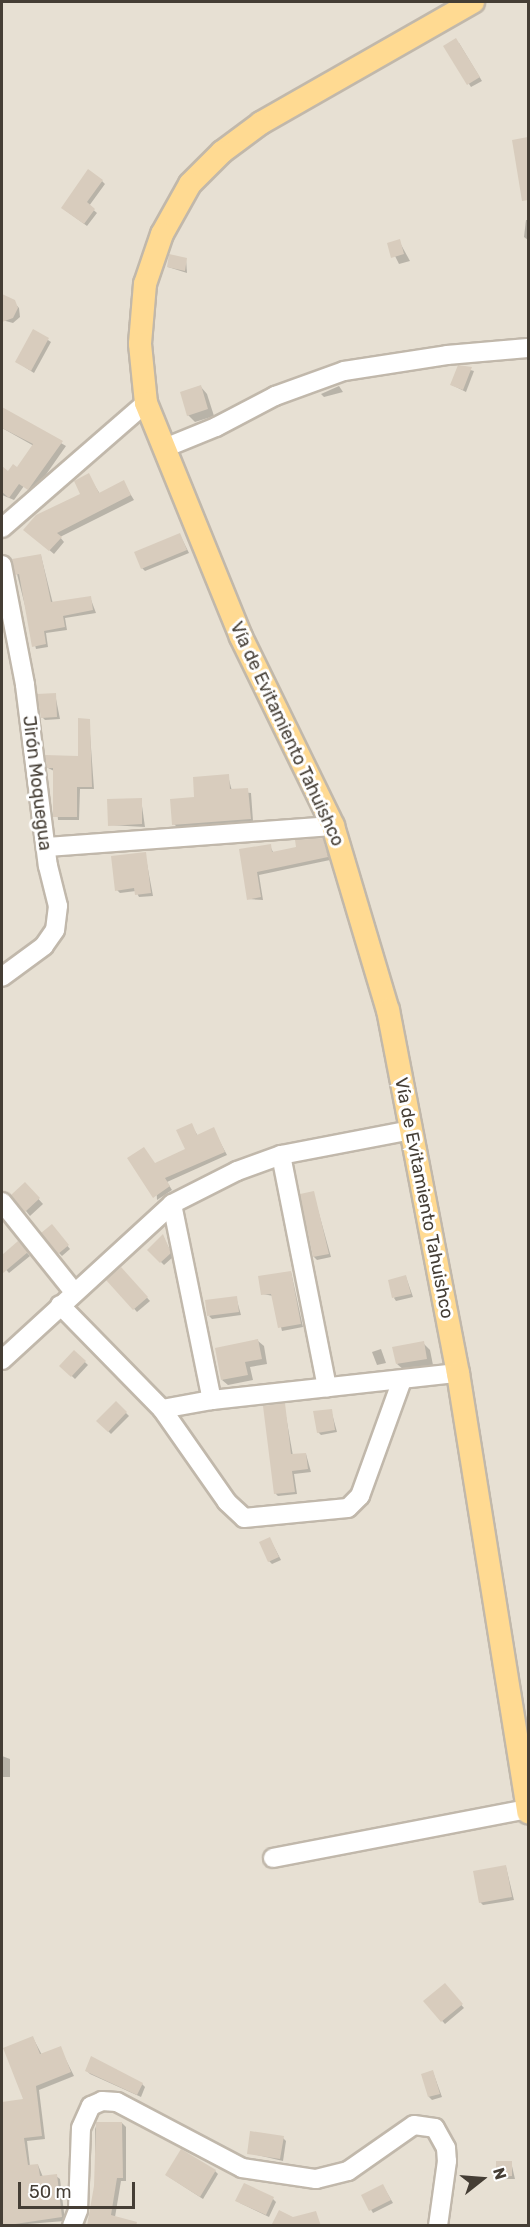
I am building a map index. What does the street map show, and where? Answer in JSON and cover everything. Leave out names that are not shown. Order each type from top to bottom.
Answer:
[{"type":"main road","name":"Vía de Evitamiento Tahuishco","points":[[473,2],[261,123],[222,152],[190,184],[162,234],[145,284],[140,344],[146,403],[167,447],[241,637],[333,826],[388,1010],[458,1373],[528,1810]]},
{"type":"street","points":[[167,447],[216,427],[274,396],[344,371],[447,355],[528,348]]},
{"type":"street","points":[[2,528],[146,403]]},
{"type":"street","name":"Jirón Moquegua","points":[[2,565],[25,686],[46,847],[58,906],[55,930],[44,946],[2,977]]},
{"type":"street","points":[[46,847],[333,826]]},
{"type":"street","points":[[2,1360],[172,1204],[237,1171],[281,1155],[411,1130]]},
{"type":"street","points":[[281,1155],[327,1388]]},
{"type":"street","points":[[2,1202],[74,1292]]},
{"type":"street","points":[[172,1204],[212,1400]]},
{"type":"street","points":[[60,1305],[162,1409],[226,1502],[244,1518],[348,1508],[360,1496],[402,1380]]},
{"type":"street","points":[[162,1409],[212,1400],[458,1373]]},
{"type":"street","points":[[273,1858],[528,1810]]},
{"type":"street","points":[[72,2226],[78,2210],[81,2128],[91,2106],[102,2102],[117,2102],[242,2168],[316,2179],[348,2171],[402,2131],[426,2125],[435,2128],[446,2148],[438,2226]]},
{"type":"shaded area","points":[[2,2],[528,2],[528,2225],[2,2225]]},
{"type":"building","points":[[456,38],[480,77],[467,85],[443,46]]},
{"type":"building","points":[[528,137],[528,200],[522,201],[512,140]]},
{"type":"building","points":[[88,169],[103,180],[87,202],[95,209],[84,224],[61,208]]},
{"type":"building","points":[[400,239],[404,254],[391,258],[387,243]]},
{"type":"building","points":[[169,254],[187,258],[185,271],[167,267]]},
{"type":"building","points":[[2,294],[15,300],[18,308],[13,318],[2,322]]},
{"type":"building","points":[[33,329],[49,338],[31,371],[15,362]]},
{"type":"building","points":[[458,365],[472,367],[463,390],[450,385]]},
{"type":"building","points":[[201,385],[208,409],[187,416],[180,392]]},
{"type":"building","points":[[2,407],[63,441],[28,490],[19,484],[9,498],[2,492],[2,466],[8,471],[13,464],[17,467],[33,444],[2,428]]},
{"type":"building","points":[[89,473],[99,493],[124,480],[131,495],[57,533],[62,537],[49,551],[23,530],[36,515],[80,494],[74,481]]},
{"type":"building","points":[[180,533],[187,550],[141,569],[134,552]]},
{"type":"building","points":[[41,554],[51,602],[91,596],[93,610],[63,616],[65,627],[44,631],[46,644],[32,647],[19,574],[15,575],[12,559]]},
{"type":"building","points":[[56,693],[57,717],[41,718],[37,694]]},
{"type":"building","points":[[78,718],[90,719],[92,787],[77,787],[77,817],[53,817],[53,768],[47,768],[45,755],[78,756]]},
{"type":"building","points":[[229,774],[230,789],[248,788],[251,819],[172,825],[170,799],[194,797],[193,777]]},
{"type":"building","points":[[142,798],[142,824],[108,826],[107,799]]},
{"type":"building","points":[[323,838],[328,857],[257,872],[261,897],[247,900],[239,849],[271,844],[272,852],[296,847],[295,840]]},
{"type":"building","points":[[146,852],[151,893],[135,895],[134,888],[115,891],[111,856]]},
{"type":"building","points":[[192,1123],[197,1135],[214,1127],[225,1152],[165,1178],[170,1186],[153,1198],[127,1158],[144,1147],[155,1163],[185,1149],[176,1130]]},
{"type":"building","points":[[25,1182],[40,1198],[25,1212],[11,1195]]},
{"type":"building","points":[[314,1191],[329,1254],[313,1257],[300,1194]]},
{"type":"building","points":[[52,1224],[69,1245],[58,1254],[41,1233]]},
{"type":"building","points":[[163,1234],[171,1253],[160,1263],[147,1250]]},
{"type":"building","points":[[18,1241],[28,1252],[2,1274],[2,1255]]},
{"type":"building","points":[[121,1267],[148,1297],[133,1310],[106,1280]]},
{"type":"building","points":[[291,1271],[301,1324],[278,1328],[271,1294],[261,1295],[258,1276]]},
{"type":"building","points":[[406,1275],[411,1294],[392,1298],[388,1280]]},
{"type":"building","points":[[237,1296],[239,1312],[207,1316],[205,1300]]},
{"type":"building","points":[[258,1339],[262,1359],[245,1362],[248,1375],[221,1380],[215,1348]]},
{"type":"building","points":[[424,1341],[427,1359],[396,1364],[392,1347]]},
{"type":"building","points":[[74,1350],[86,1361],[71,1377],[59,1366]]},
{"type":"building","points":[[116,1401],[127,1412],[108,1432],[96,1421]]},
{"type":"building","points":[[285,1403],[291,1454],[306,1453],[308,1469],[292,1471],[295,1492],[274,1494],[263,1406]]},
{"type":"building","points":[[332,1409],[335,1430],[317,1433],[313,1411]]},
{"type":"building","points":[[270,1537],[279,1557],[268,1562],[259,1542]]},
{"type":"building","points":[[506,1865],[512,1897],[479,1903],[473,1871]]},
{"type":"building","points":[[445,1983],[463,2004],[441,2022],[423,2001]]},
{"type":"building","points":[[33,2036],[40,2054],[61,2046],[71,2072],[36,2086],[42,2136],[24,2138],[28,2165],[38,2164],[40,2176],[57,2174],[62,2217],[2,2226],[2,2102],[23,2099],[3,2048]]},
{"type":"building","points":[[91,2056],[143,2083],[137,2095],[85,2071]]},
{"type":"building","points":[[433,2070],[440,2094],[428,2097],[421,2074]]},
{"type":"building","points":[[96,2122],[122,2122],[123,2178],[117,2178],[111,2215],[137,2222],[136,2226],[87,2226],[94,2186]]},
{"type":"building","points":[[250,2131],[284,2136],[280,2159],[247,2154]]},
{"type":"building","points":[[181,2149],[216,2170],[200,2197],[165,2175]]},
{"type":"building","points":[[496,2161],[512,2161],[512,2176],[496,2177]]},
{"type":"building","points":[[244,2183],[274,2197],[266,2215],[235,2201]]},
{"type":"building","points":[[383,2184],[391,2200],[369,2211],[361,2195]]},
{"type":"building","points":[[279,2210],[293,2217],[316,2211],[321,2226],[271,2226]]}]
